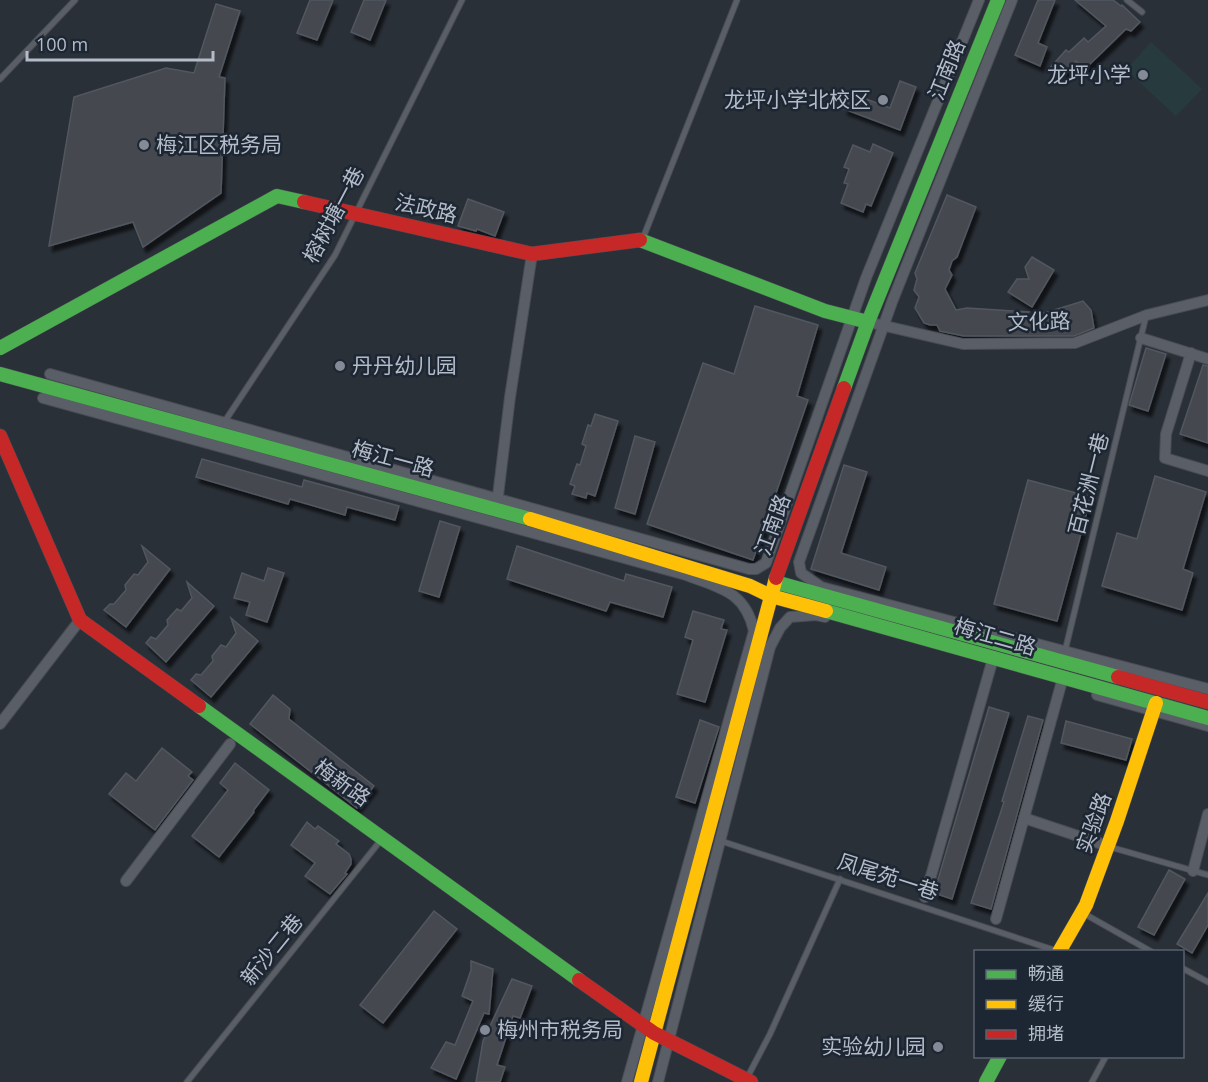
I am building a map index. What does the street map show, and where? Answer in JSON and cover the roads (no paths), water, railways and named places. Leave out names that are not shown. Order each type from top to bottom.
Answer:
[{"type":"main road","name":"江南路","points":[[641,1082],[775,582],[868,322],[998,0]]},
{"type":"main road","name":"法政路","points":[[0,348],[277,196],[532,254],[642,240],[825,311],[868,322]]},
{"type":"main road","name":"梅江一路","points":[[0,374],[220,429],[497,503],[750,586],[771,596]]},
{"type":"main road","points":[[0,436],[80,620]]},
{"type":"main road","name":"梅江二路","points":[[775,582],[1064,657],[1208,702]]},
{"type":"main road","name":"梅江二路","points":[[771,596],[1208,718]]},
{"type":"main road","name":"梅新路","points":[[80,620],[654,1032],[749,1081]]},
{"type":"main road","name":"实验路","points":[[1060,950],[1082,912],[1108,846],[1156,703]]},
{"type":"main road","points":[[986,1082],[999,1058]]},
{"type":"street","points":[[532,254],[510,397],[497,503],[749,569],[762,566],[766,563],[866,278],[979,0]]},
{"type":"street","points":[[1012,0],[884,326],[799,562],[801,573],[821,586],[1064,657],[1208,689]]},
{"type":"street","name":"文化路","points":[[868,322],[963,344],[1075,343],[1147,315],[1208,300]]},
{"type":"street","points":[[1141,338],[1208,358]]},
{"type":"street","points":[[1191,353],[1166,434],[1165,458],[1208,471]]},
{"type":"street","points":[[50,374],[220,429]]},
{"type":"street","points":[[43,398],[686,575],[731,593],[745,607],[750,614],[754,631],[627,1082]]},
{"type":"street","points":[[658,1082],[770,647],[780,628],[790,617],[816,615],[1208,726]]},
{"type":"street","points":[[0,724],[80,620]]},
{"type":"street","points":[[924,897],[992,662]]},
{"type":"street","points":[[996,919],[1062,681]]},
{"type":"street","points":[[126,881],[230,744]]},
{"type":"street","points":[[1193,871],[1208,814]]},
{"type":"street","points":[[1024,818],[1108,846]]},
{"type":"lane","points":[[0,79],[75,0]]},
{"type":"lane","name":"榕树塘一巷","points":[[220,429],[335,255],[462,0]]},
{"type":"lane","points":[[642,240],[737,0]]},
{"type":"lane","points":[[1127,0],[1142,12]]},
{"type":"lane","name":"百花洲一巷","points":[[1064,657],[1147,315]]},
{"type":"lane","name":"凤尾苑一巷","points":[[706,837],[1056,950]]},
{"type":"lane","name":"新沙二巷","points":[[187,1082],[382,838]]},
{"type":"lane","points":[[1108,846],[1208,875]]},
{"type":"lane","points":[[749,1081],[840,879]]},
{"type":"lane","points":[[1082,912],[1150,950]]},
{"type":"lane","points":[[1184,969],[1208,982]]},
{"type":"lane","points":[[1092,1082],[1105,1058]]},
{"type":"place","name":"龙坪小学","points":[[1143,75]]},
{"type":"place","name":"龙坪小学北校区","points":[[883,100]]},
{"type":"place","name":"梅江区税务局","points":[[144,145]]},
{"type":"place","name":"丹丹幼儿园","points":[[340,366]]},
{"type":"place","name":"梅州市税务局","points":[[485,1030]]},
{"type":"place","name":"实验幼儿园","points":[[938,1047]]}]
